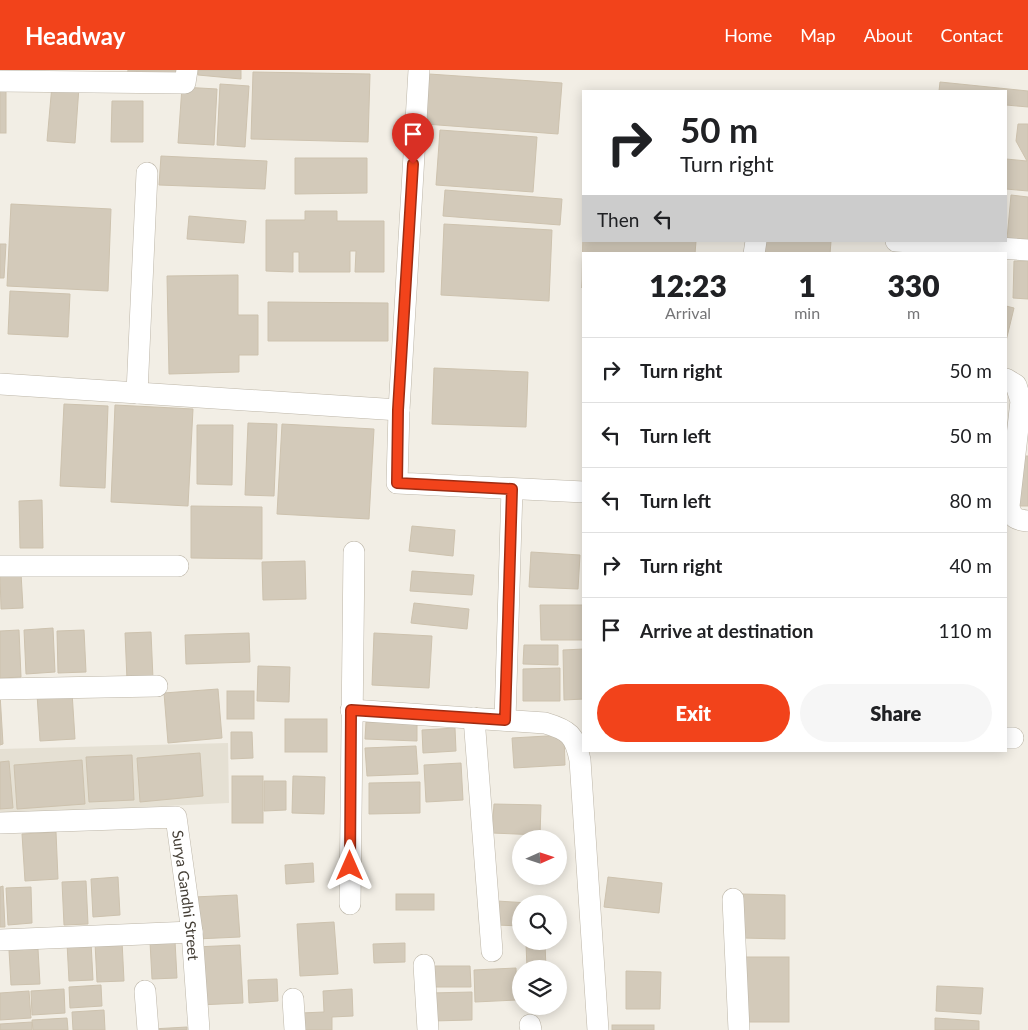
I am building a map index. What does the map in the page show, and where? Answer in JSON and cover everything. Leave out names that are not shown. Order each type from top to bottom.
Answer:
[{"type":"street","points":[[0,81],[185,83],[187,70]]},
{"type":"street","points":[[419,70],[398,410],[397,483],[582,492]]},
{"type":"street","points":[[137,393],[147,173]]},
{"type":"street","points":[[911,242],[1028,250]]},
{"type":"street","points":[[1007,380],[1016,385],[1021,401],[1009,506],[1010,514],[1016,519],[1028,521]]},
{"type":"street","points":[[0,384],[398,410]]},
{"type":"street","points":[[505,720],[512,489]]},
{"type":"street","points":[[350,904],[354,552]]},
{"type":"street","points":[[0,566],[178,566]]},
{"type":"street","points":[[0,689],[157,686]]},
{"type":"street","points":[[351,710],[545,723],[574,728],[580,760],[598,1030]]},
{"type":"street","points":[[474,718],[492,951]]},
{"type":"street","name":"Surya Gandhi Street","points":[[0,823],[176,816],[192,932],[199,1030]]},
{"type":"street","points":[[733,899],[739,1030]]},
{"type":"street","points":[[0,940],[192,932]]},
{"type":"street","points":[[424,965],[428,1030]]},
{"type":"street","points":[[145,991],[148,1030]]},
{"type":"street","points":[[293,999],[295,1030]]},
{"type":"shaded area","points":[[228,743],[229,803],[0,814],[0,749]]},
{"type":"building","points":[[128,70],[181,70],[180,81],[127,76]]},
{"type":"building","points":[[198,70],[241,70],[241,79],[198,75]]},
{"type":"building","points":[[253,72],[370,74],[368,142],[251,139]]},
{"type":"building","points":[[429,74],[562,83],[558,134],[425,124]]},
{"type":"building","points":[[940,82],[1028,91],[1028,107],[1007,105],[1007,90],[939,90]]},
{"type":"building","points":[[220,84],[249,86],[245,147],[217,145]]},
{"type":"building","points":[[52,85],[79,87],[75,143],[47,141]]},
{"type":"building","points":[[182,87],[217,89],[214,145],[178,143]]},
{"type":"building","points":[[0,88],[6,88],[6,133],[0,133]]},
{"type":"building","points":[[112,101],[143,101],[143,142],[111,142]]},
{"type":"building","points":[[1018,124],[1028,124],[1028,191],[1007,189],[1007,159],[1027,161],[1016,141]]},
{"type":"building","points":[[440,130],[537,137],[533,192],[436,185]]},
{"type":"building","points":[[161,156],[267,161],[265,189],[159,185]]},
{"type":"building","points":[[295,158],[367,158],[367,193],[295,194]]},
{"type":"building","points":[[445,190],[562,199],[560,225],[443,216]]},
{"type":"building","points":[[1011,195],[1028,197],[1028,241],[1007,239]]},
{"type":"building","points":[[11,204],[111,209],[108,291],[7,286]]},
{"type":"building","points":[[305,211],[337,211],[337,221],[384,221],[384,272],[355,272],[356,251],[350,251],[350,272],[299,272],[299,252],[293,252],[293,272],[266,271],[266,220],[305,220]]},
{"type":"building","points":[[189,216],[246,221],[244,243],[187,239]]},
{"type":"building","points":[[444,224],[552,230],[549,301],[441,295]]},
{"type":"building","points":[[583,242],[696,242],[695,252],[583,252]]},
{"type":"building","points":[[766,242],[831,242],[830,252],[764,252]]},
{"type":"building","points":[[0,244],[6,244],[4,278],[0,278]]},
{"type":"building","points":[[1014,261],[1028,261],[1028,299],[1013,298]]},
{"type":"building","points":[[238,275],[238,315],[258,315],[258,355],[239,355],[239,372],[169,374],[167,276]]},
{"type":"building","points":[[10,291],[70,294],[68,337],[8,334]]},
{"type":"building","points":[[268,302],[388,303],[388,341],[268,341]]},
{"type":"building","points":[[1007,306],[1014,308],[1007,337]]},
{"type":"building","points":[[434,368],[528,372],[526,427],[432,424]]},
{"type":"building","points":[[64,404],[108,406],[105,488],[60,486]]},
{"type":"building","points":[[115,405],[193,409],[188,506],[111,502]]},
{"type":"building","points":[[248,423],[277,424],[274,496],[245,495]]},
{"type":"building","points":[[282,424],[374,429],[369,519],[277,514]]},
{"type":"building","points":[[197,425],[233,425],[232,485],[197,484]]},
{"type":"building","points":[[1022,456],[1028,456],[1028,506],[1019,506]]},
{"type":"building","points":[[42,500],[43,548],[20,548],[19,501]]},
{"type":"building","points":[[191,506],[262,507],[262,559],[191,558]]},
{"type":"building","points":[[412,526],[455,530],[453,556],[409,551]]},
{"type":"building","points":[[531,552],[580,555],[578,589],[529,587]]},
{"type":"building","points":[[305,561],[306,599],[263,600],[262,562]]},
{"type":"building","points":[[412,571],[474,575],[472,595],[410,591]]},
{"type":"building","points":[[21,573],[23,608],[1,609],[0,575]]},
{"type":"building","points":[[414,603],[469,609],[467,629],[411,623]]},
{"type":"building","points":[[540,605],[582,605],[582,640],[541,640]]},
{"type":"building","points":[[53,628],[55,672],[26,674],[24,630]]},
{"type":"building","points":[[19,630],[21,677],[0,678],[0,631]]},
{"type":"building","points":[[84,630],[86,672],[58,673],[57,631]]},
{"type":"building","points":[[151,632],[153,679],[127,680],[125,633]]},
{"type":"building","points":[[249,633],[250,662],[186,664],[185,635]]},
{"type":"building","points":[[374,633],[432,636],[429,688],[372,685]]},
{"type":"building","points":[[524,645],[558,645],[558,665],[523,664]]},
{"type":"building","points":[[582,649],[582,699],[564,700],[563,650]]},
{"type":"building","points":[[258,666],[290,667],[289,702],[257,701]]},
{"type":"building","points":[[560,668],[560,701],[523,701],[523,669]]},
{"type":"building","points":[[218,689],[222,738],[168,743],[164,693]]},
{"type":"building","points":[[227,691],[254,691],[254,719],[227,719]]},
{"type":"building","points":[[72,692],[75,739],[40,741],[37,694]]},
{"type":"building","points":[[0,694],[3,744],[0,745]]},
{"type":"building","points":[[285,719],[327,719],[327,752],[285,752]]},
{"type":"building","points":[[366,722],[417,723],[417,741],[365,739]]},
{"type":"building","points":[[455,728],[456,751],[423,753],[422,730]]},
{"type":"building","points":[[231,732],[252,732],[253,758],[231,759]]},
{"type":"building","points":[[564,735],[565,765],[514,768],[512,738]]},
{"type":"building","points":[[416,746],[418,774],[367,776],[365,748]]},
{"type":"building","points":[[200,753],[203,796],[140,802],[137,758]]},
{"type":"building","points":[[132,755],[134,800],[89,802],[86,757]]},
{"type":"building","points":[[82,760],[85,804],[17,809],[14,765]]},
{"type":"building","points":[[9,761],[13,808],[0,809],[0,762]]},
{"type":"building","points":[[461,763],[463,800],[426,802],[424,765]]},
{"type":"building","points":[[232,776],[263,776],[263,823],[232,823]]},
{"type":"building","points":[[293,776],[325,777],[324,814],[292,813]]},
{"type":"building","points":[[264,781],[286,781],[286,810],[264,811]]},
{"type":"building","points":[[420,782],[420,813],[369,814],[369,783]]},
{"type":"building","points":[[494,804],[541,805],[540,830],[512,830],[512,834],[492,833]]},
{"type":"building","points":[[56,832],[58,879],[25,881],[22,834]]},
{"type":"building","points":[[313,863],[314,882],[286,884],[285,865]]},
{"type":"building","points":[[118,877],[120,915],[93,917],[91,879]]},
{"type":"building","points":[[608,877],[662,883],[659,913],[604,907]]},
{"type":"building","points":[[86,881],[88,924],[64,925],[62,882]]},
{"type":"building","points":[[3,886],[5,927],[0,927],[0,887]]},
{"type":"building","points":[[31,887],[32,923],[8,925],[6,888]]},
{"type":"building","points":[[396,894],[434,894],[434,910],[396,910]]},
{"type":"building","points":[[742,894],[785,895],[785,939],[742,938]]},
{"type":"building","points":[[237,895],[240,937],[196,939],[194,897]]},
{"type":"building","points":[[497,901],[512,902],[512,926],[496,925]]},
{"type":"building","points":[[334,922],[338,974],[300,976],[297,924]]},
{"type":"building","points":[[122,941],[124,981],[97,982],[95,943]]},
{"type":"building","points":[[175,941],[177,978],[152,979],[150,942]]},
{"type":"building","points":[[91,942],[93,980],[69,981],[67,943]]},
{"type":"building","points":[[405,943],[405,962],[374,963],[373,944]]},
{"type":"building","points":[[240,945],[243,1003],[198,1005],[195,947]]},
{"type":"building","points":[[38,949],[40,984],[11,985],[9,950]]},
{"type":"building","points":[[526,950],[545,950],[546,960],[527,960]]},
{"type":"building","points":[[743,957],[789,957],[789,1022],[743,1022]]},
{"type":"building","points":[[432,966],[470,966],[471,987],[432,987]]},
{"type":"building","points":[[512,968],[512,1000],[475,1002],[474,970]]},
{"type":"building","points":[[626,971],[661,972],[660,1009],[626,1009]]},
{"type":"building","points":[[277,979],[278,1001],[249,1003],[248,980]]},
{"type":"building","points":[[101,985],[102,1006],[70,1008],[69,987]]},
{"type":"building","points":[[937,986],[983,988],[981,1014],[936,1011]]},
{"type":"building","points":[[64,989],[65,1013],[32,1015],[31,991]]},
{"type":"building","points":[[352,989],[353,1016],[332,1017],[332,1030],[301,1030],[301,1013],[324,1012],[323,991]]},
{"type":"building","points":[[29,991],[31,1018],[0,1020],[0,993]]},
{"type":"building","points":[[472,992],[472,1020],[432,1021],[431,993]]},
{"type":"building","points":[[104,1010],[105,1030],[73,1030],[72,1012]]},
{"type":"building","points":[[67,1018],[68,1030],[33,1030],[32,1020]]},
{"type":"building","points":[[935,1018],[979,1021],[979,1030],[935,1030]]},
{"type":"building","points":[[32,1022],[32,1030],[0,1030],[0,1024]]},
{"type":"building","points":[[612,1025],[654,1025],[654,1030],[612,1030]]},
{"type":"building","points":[[187,1027],[187,1030],[152,1030],[152,1029]]},
{"type":"route","points":[[350,866],[351,710],[505,720],[512,489],[397,483],[398,410],[413,164]]}]
